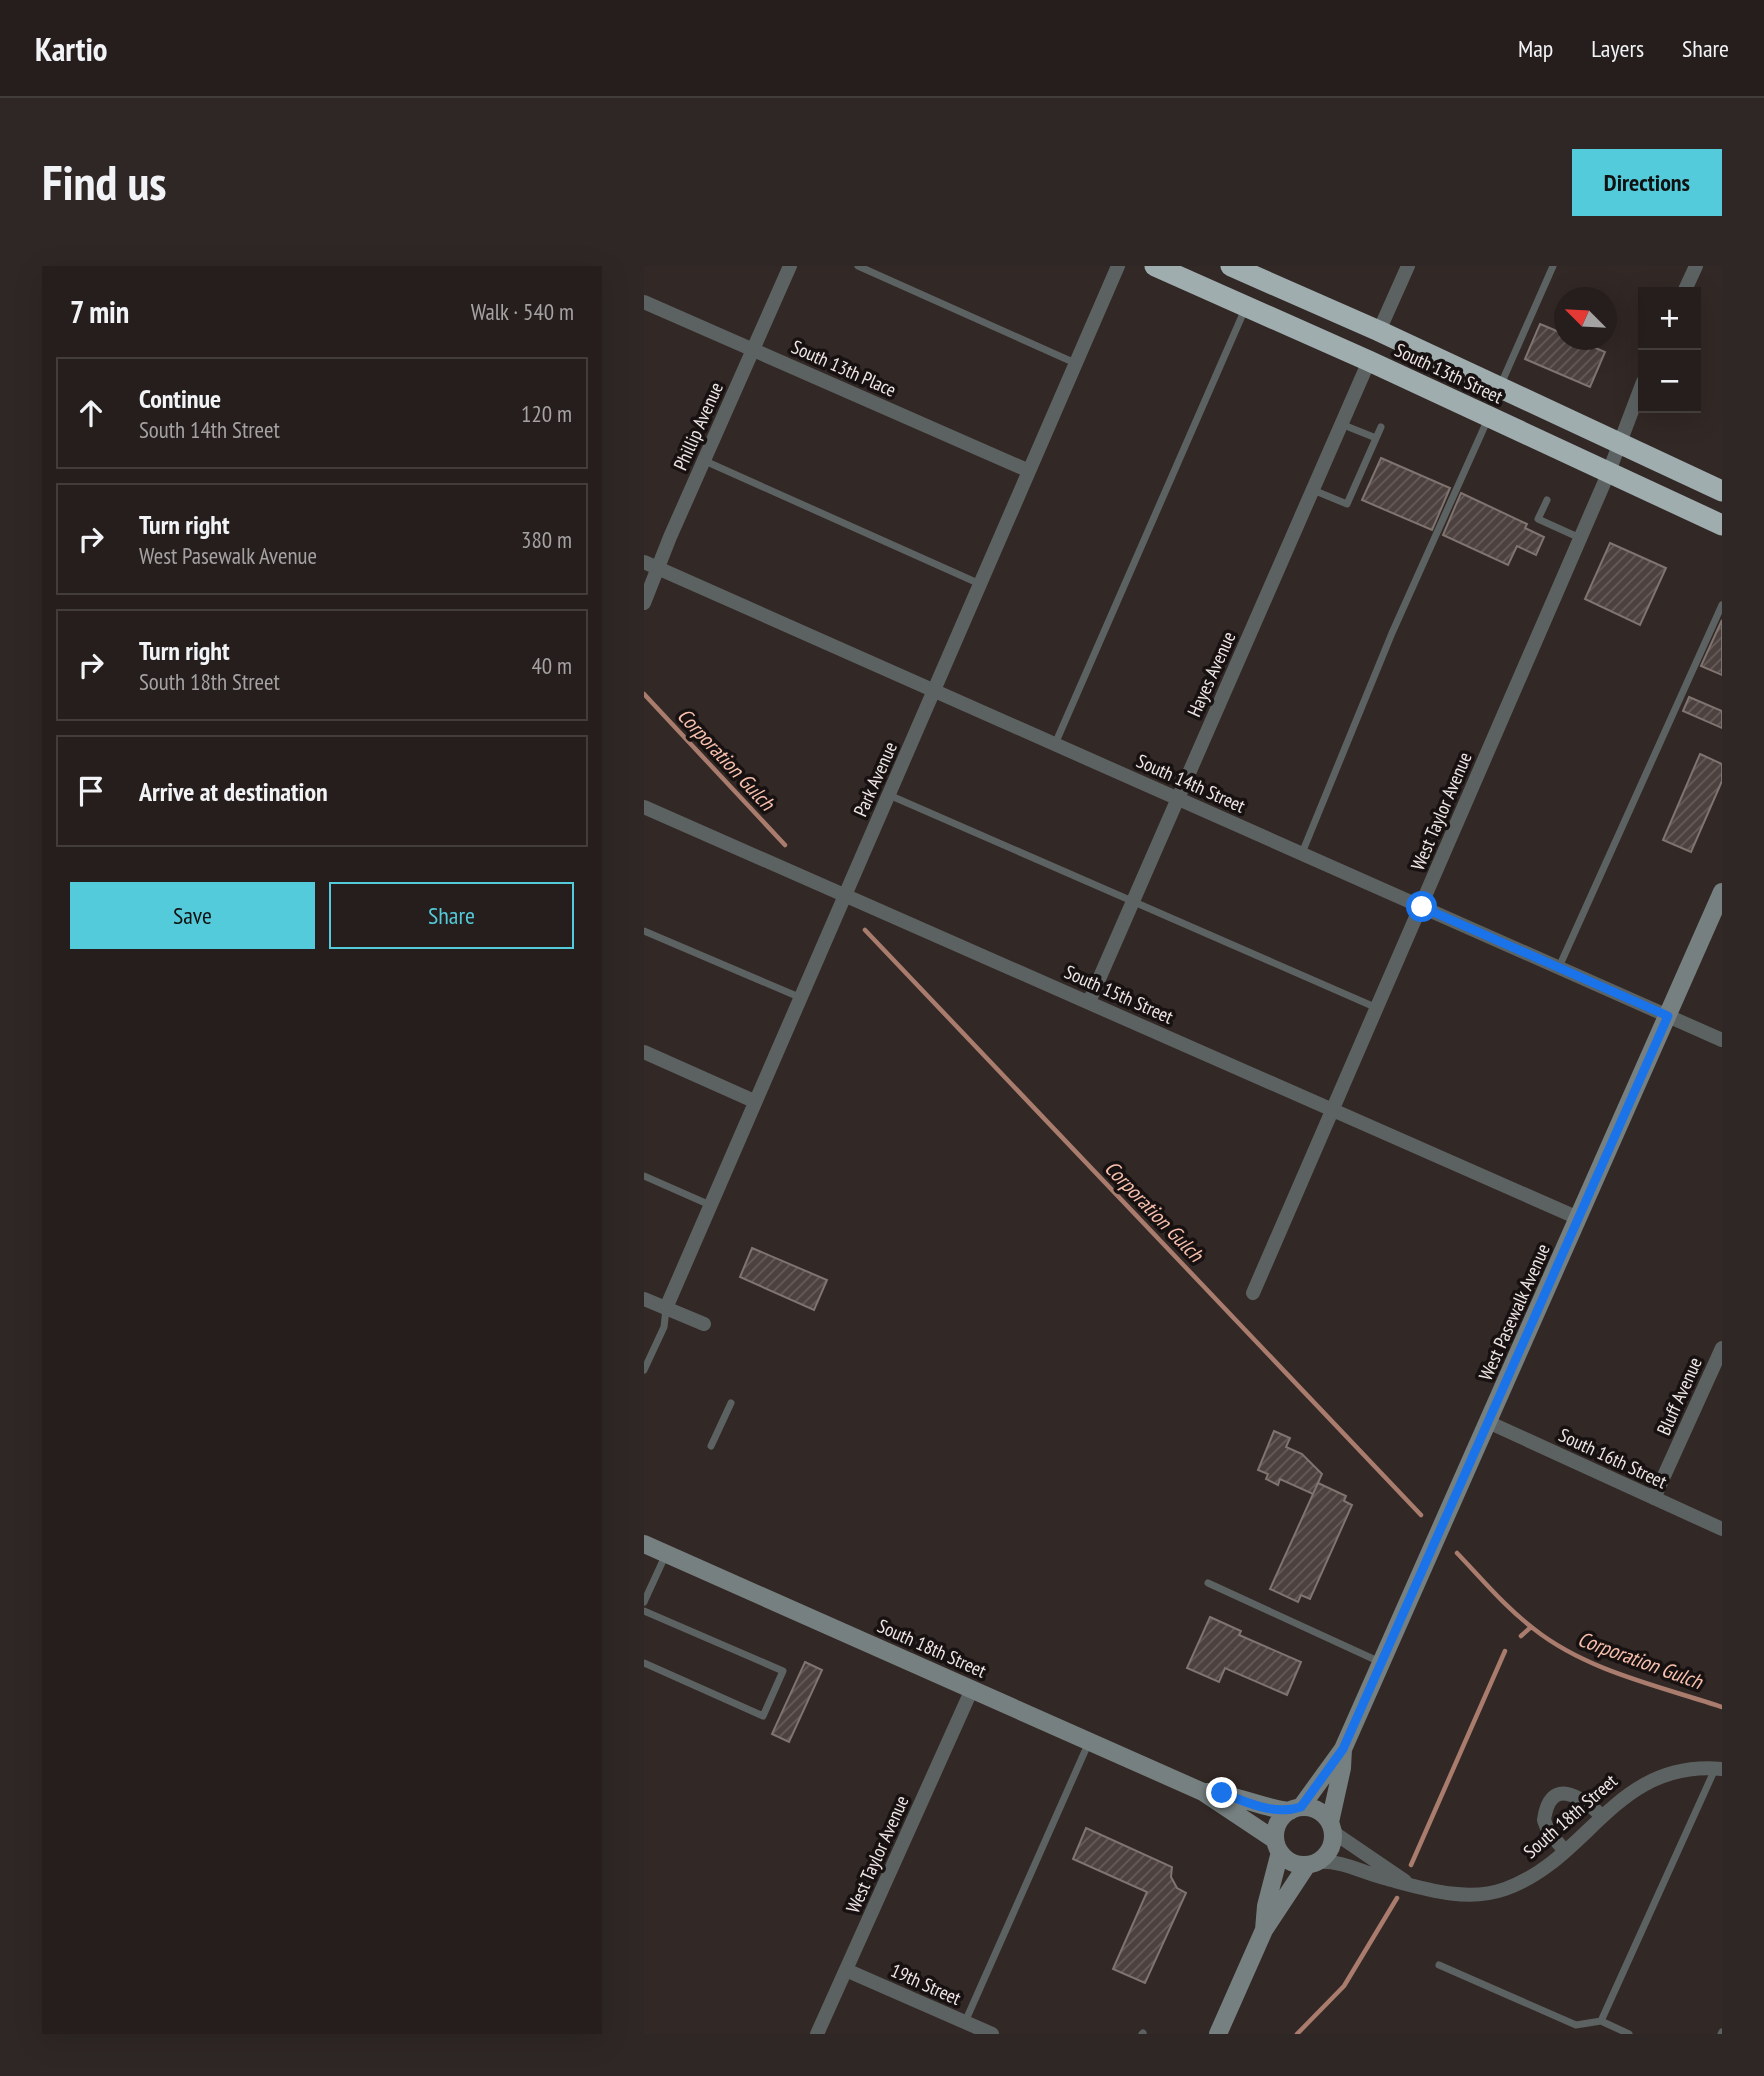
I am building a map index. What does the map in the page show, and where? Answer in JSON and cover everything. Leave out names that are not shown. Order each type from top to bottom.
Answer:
[{"type":"highway","name":"South 13th Street","points":[[1155,266],[1369,361],[1722,525]]},
{"type":"highway","name":"South 13th Street","points":[[1231,266],[1261,272],[1380,331],[1722,491]]},
{"type":"street","name":"Phillip Avenue","points":[[644,603],[670,537],[790,266]]},
{"type":"street","name":"Park Avenue","points":[[666,1308],[843,895],[935,692],[1027,470],[1118,266]]},
{"type":"street","points":[[1380,331],[1408,266]]},
{"type":"street","points":[[1686,287],[1696,266]]},
{"type":"street","name":"South 13th Place","points":[[644,302],[1027,470]]},
{"type":"street","name":"Hayes Avenue","points":[[1089,1002],[1369,361]]},
{"type":"street","name":"West Taylor Avenue","points":[[1254,1293],[1581,538],[1621,444],[1638,394]]},
{"type":"street","name":"South 14th Street","points":[[644,562],[1722,1040]]},
{"type":"street","name":"South 15th Street","points":[[644,807],[1578,1218]]},
{"type":"street","name":"West Pasewalk Avenue","points":[[1295,1809],[1343,1749],[1722,892]]},
{"type":"street","points":[[644,1052],[754,1101]]},
{"type":"street","points":[[644,1298],[704,1324]]},
{"type":"street","name":"Bluff Avenue","points":[[1654,1498],[1720,1357]]},
{"type":"street","name":"South 16th Street","points":[[1488,1422],[1722,1529]]},
{"type":"street","name":"South 18th Street","points":[[644,1544],[1203,1792],[1278,1846]]},
{"type":"street","name":"West Taylor Avenue","points":[[817,2034],[972,1689]]},
{"type":"street","name":"West Pasewalk Avenue","points":[[1331,1827],[1343,1749]]},
{"type":"street","name":"South 18th Street","points":[[1312,1863],[1330,1861],[1431,1891],[1483,1894],[1505,1889],[1539,1873],[1632,1790],[1659,1776],[1681,1769],[1719,1768]]},
{"type":"street","name":"South 18th Street","points":[[1203,1792],[1222,1793],[1257,1806],[1295,1809]]},
{"type":"street","points":[[1564,1850],[1548,1831],[1544,1820],[1552,1799],[1560,1793],[1568,1793],[1587,1802],[1601,1815]]},
{"type":"street","points":[[1218,2034],[1264,1930],[1312,1863],[1332,1844],[1331,1827],[1312,1808],[1295,1809],[1278,1823],[1278,1846],[1264,1930]]},
{"type":"street","name":"South 18th Street","points":[[1331,1827],[1406,1882]]},
{"type":"street","points":[[1278,1846],[1288,1860],[1312,1863]]},
{"type":"street","name":"19th Street","points":[[846,1970],[992,2034]]},
{"type":"lane","points":[[858,266],[1076,363]]},
{"type":"lane","points":[[1500,388],[1553,266]]},
{"type":"lane","points":[[1054,745],[1246,307]]},
{"type":"lane","points":[[1301,853],[1392,633],[1489,417]]},
{"type":"lane","points":[[1341,424],[1376,439]]},
{"type":"lane","points":[[1313,489],[1347,504],[1381,427]]},
{"type":"lane","points":[[705,461],[980,584]]},
{"type":"lane","points":[[1547,500],[1538,519],[1581,538]]},
{"type":"lane","points":[[1558,968],[1722,605]]},
{"type":"lane","points":[[889,795],[1377,1009]]},
{"type":"lane","points":[[644,931],[799,997]]},
{"type":"lane","points":[[644,1175],[710,1205]]},
{"type":"lane","points":[[644,1370],[664,1326],[666,1308]]},
{"type":"lane","points":[[711,1446],[731,1403]]},
{"type":"lane","points":[[644,1602],[666,1553]]},
{"type":"lane","points":[[1208,1583],[1381,1662]]},
{"type":"lane","points":[[644,1611],[783,1671],[763,1716],[644,1663]]},
{"type":"lane","points":[[965,2022],[1089,1741]]},
{"type":"lane","points":[[1601,2021],[1719,1768]]},
{"type":"lane","points":[[1439,1965],[1576,2025],[1601,2021],[1629,2034]]},
{"type":"building","points":[[1540,324],[1554,330],[1554,350],[1605,352],[1590,387],[1525,359]]},
{"type":"building","points":[[1381,458],[1450,488],[1432,530],[1362,500]]},
{"type":"building","points":[[1461,493],[1527,524],[1525,528],[1544,537],[1536,555],[1517,546],[1508,565],[1443,535]]},
{"type":"building","points":[[1610,543],[1666,568],[1640,625],[1585,599]]},
{"type":"building","points":[[1722,620],[1722,675],[1701,666]]},
{"type":"building","points":[[1689,697],[1722,711],[1722,728],[1683,711]]},
{"type":"building","points":[[1700,754],[1722,764],[1722,781],[1691,852],[1663,840]]},
{"type":"building","points":[[752,1248],[827,1280],[814,1310],[740,1277]]},
{"type":"building","points":[[1274,1431],[1290,1438],[1286,1447],[1302,1454],[1322,1474],[1313,1494],[1280,1479],[1278,1485],[1266,1479],[1268,1474],[1258,1470]]},
{"type":"building","points":[[1318,1483],[1346,1496],[1344,1501],[1352,1505],[1310,1599],[1301,1595],[1298,1602],[1270,1589]]},
{"type":"building","points":[[1210,1617],[1241,1631],[1239,1635],[1301,1662],[1287,1695],[1225,1668],[1219,1682],[1187,1668]]},
{"type":"building","points":[[805,1662],[822,1670],[789,1742],[772,1734]]},
{"type":"building","points":[[1086,1828],[1172,1867],[1171,1877],[1177,1888],[1186,1893],[1145,1983],[1113,1969],[1147,1892],[1073,1859]]},
{"type":"waterway","name":"Corporation Gulch","points":[[644,694],[785,845]]},
{"type":"waterway","name":"Corporation Gulch","points":[[865,930],[1421,1515]]},
{"type":"waterway","name":"Corporation Gulch","points":[[1457,1553],[1513,1612],[1555,1644],[1600,1667],[1722,1707]]},
{"type":"waterway","points":[[1521,1636],[1531,1627]]},
{"type":"waterway","points":[[1411,1865],[1505,1651]]},
{"type":"waterway","points":[[1297,2034],[1344,1986],[1397,1898]]},
{"type":"route","points":[[1222,1793],[1276,1810],[1290,1811],[1301,1807],[1343,1749],[1668,1016],[1422,907]]}]
